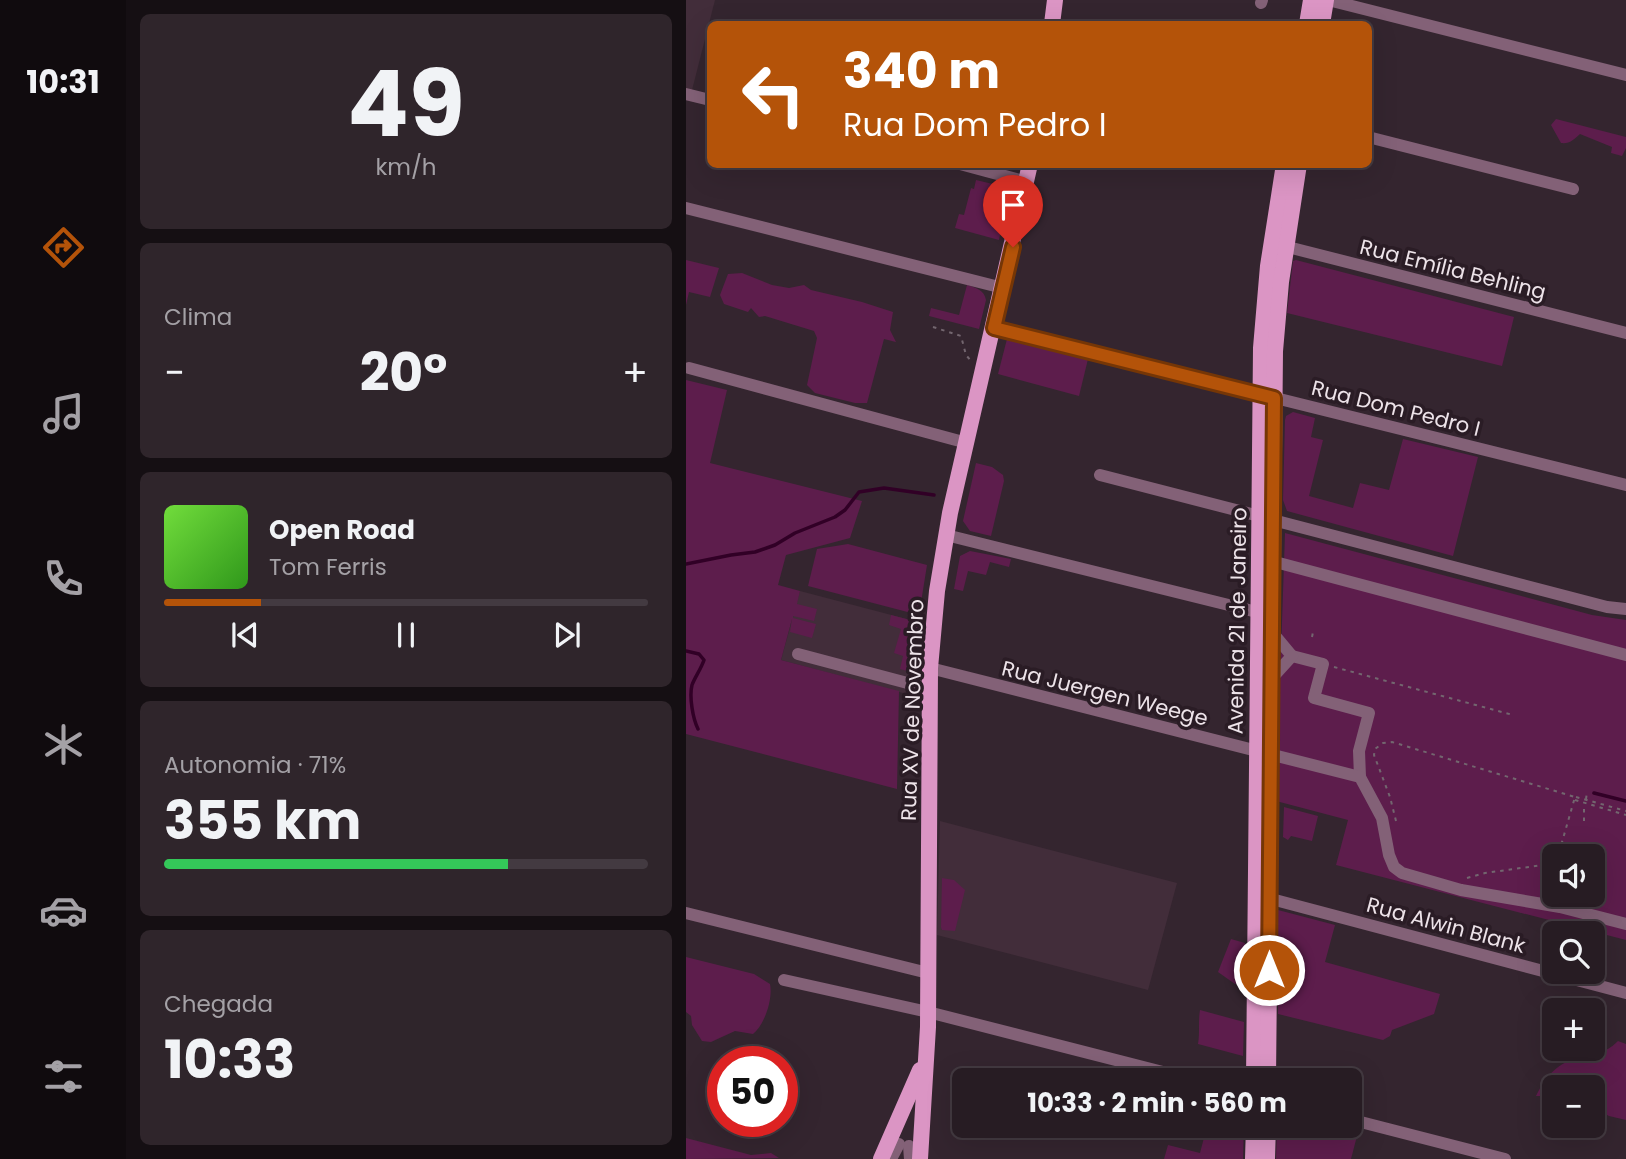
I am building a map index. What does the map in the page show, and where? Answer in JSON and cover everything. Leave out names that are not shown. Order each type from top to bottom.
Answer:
[{"type":"main road","points":[[1052,21],[1055,0]]},
{"type":"main road","points":[[1308,21],[1311,0]]},
{"type":"main road","points":[[1323,21],[1327,0]]},
{"type":"main road","name":"Rua XV de Novembro","points":[[902,1153],[925,1058],[928,1012],[930,668],[937,591],[946,535],[1029,168]]},
{"type":"main road","name":"Avenida 21 de Janeiro","points":[[1279,245],[1284,168]]},
{"type":"main road","name":"Avenida 21 de Janeiro","points":[[1268,1068],[1263,897],[1267,396],[1263,321],[1298,168]]},
{"type":"main road","name":"Avenida 21 de Janeiro","points":[[1264,754],[1272,632],[1265,614]]},
{"type":"main road","name":"Avenida 21 de Janeiro","points":[[1255,1068],[1263,897]]},
{"type":"main road","name":"Rua XV de Novembro","points":[[902,1153],[925,1058]]},
{"type":"main road","points":[[1253,1159],[1254,1138]]},
{"type":"main road","points":[[1267,1159],[1268,1138]]},
{"type":"street","points":[[1327,0],[1626,75]]},
{"type":"street","points":[[686,94],[707,99]]},
{"type":"street","points":[[1372,138],[1573,190]]},
{"type":"street","points":[[975,168],[1027,182]]},
{"type":"street","points":[[686,208],[1003,288]]},
{"type":"street","name":"Rua Emília Behling","points":[[1279,245],[1626,333]]},
{"type":"street","name":"Rua Dom Pedro I","points":[[994,328],[1626,485]]},
{"type":"street","points":[[689,368],[967,443]]},
{"type":"street","points":[[1100,475],[1607,607],[1626,609]]},
{"type":"street","points":[[946,535],[1265,614]]},
{"type":"street","points":[[1265,559],[1626,655]]},
{"type":"street","points":[[1272,632],[1292,656],[1322,668],[1314,698],[1369,713],[1359,751],[1360,777],[1381,818],[1394,867],[1416,879],[1626,924]]},
{"type":"street","points":[[797,654],[930,689]]},
{"type":"street","points":[[1271,678],[1292,656]]},
{"type":"street","name":"Rua Juergen Weege","points":[[930,668],[1360,777]]},
{"type":"street","name":"Rua Alwin Blank","points":[[1263,897],[1626,993]]},
{"type":"street","points":[[686,913],[928,973]]},
{"type":"street","points":[[784,980],[928,1012],[1147,1068]]},
{"type":"street","points":[[1362,1122],[1505,1159]]},
{"type":"path","points":[[933,327],[961,336],[969,360],[985,366]]},
{"type":"path","points":[[1312,636],[1313,632]]},
{"type":"path","points":[[1322,668],[1513,715]]},
{"type":"path","points":[[1396,830],[1390,797],[1374,755],[1375,749],[1383,743],[1392,742],[1626,813]]},
{"type":"path","points":[[1584,821],[1587,792]]},
{"type":"path","points":[[1561,844],[1574,798]]},
{"type":"path","points":[[1461,878],[1542,865]]},
{"type":"shaded area","points":[[686,0],[715,0],[710,21],[707,21],[707,31],[692,90],[686,88]]},
{"type":"shaded area","points":[[1556,119],[1626,137],[1626,148],[1622,156],[1611,153],[1612,147],[1580,134],[1569,142],[1561,143],[1551,125]]},
{"type":"shaded area","points":[[976,180],[1001,186],[1008,195],[999,240],[955,228],[959,214],[964,215],[971,188],[974,189]]},
{"type":"shaded area","points":[[686,260],[719,268],[710,297],[689,292],[686,305]]},
{"type":"shaded area","points":[[1293,261],[1514,317],[1502,366],[1287,313]]},
{"type":"shaded area","points":[[742,273],[772,285],[789,288],[804,285],[811,290],[893,312],[890,330],[896,342],[884,339],[867,403],[855,403],[815,393],[807,385],[817,338],[814,331],[765,316],[759,317],[751,308],[748,312],[724,304],[720,295],[728,274]]},
{"type":"shaded area","points":[[967,285],[979,290],[986,300],[979,329],[929,316],[931,308],[959,315]]},
{"type":"shaded area","points":[[1007,339],[1088,359],[1079,396],[998,374]]},
{"type":"shaded area","points":[[686,380],[727,390],[710,463],[862,501],[850,538],[786,555],[778,585],[800,591],[797,604],[817,609],[814,621],[793,616],[816,624],[812,638],[790,632],[792,619],[781,660],[899,691],[897,789],[686,734]]},
{"type":"shaded area","points":[[1293,412],[1315,418],[1311,437],[1323,440],[1309,496],[1353,508],[1360,483],[1389,490],[1403,439],[1478,457],[1453,556],[1287,511],[1283,500],[1285,420],[1286,416]]},
{"type":"shaded area","points":[[976,463],[992,467],[1003,475],[1004,481],[991,536],[970,531],[963,521]]},
{"type":"shaded area","points":[[1285,533],[1592,615],[1626,620],[1626,940],[1605,935],[1605,921],[1553,921],[1336,865],[1348,820],[1276,801]]},
{"type":"shaded area","points":[[848,544],[927,565],[919,615],[808,586],[817,549]]},
{"type":"shaded area","points":[[970,551],[1011,559],[1009,567],[990,562],[986,575],[968,571],[963,591],[954,589],[960,556]]},
{"type":"shaded area","points":[[800,591],[918,622],[914,696],[781,660]]},
{"type":"shaded area","points":[[891,615],[918,622],[914,673],[900,669],[903,656],[894,653],[901,629],[889,625]]},
{"type":"shaded area","points":[[1284,807],[1318,816],[1312,841],[1291,836],[1288,840],[1283,837]]},
{"type":"shaded area","points":[[940,821],[1177,883],[1148,990],[937,935]]},
{"type":"shaded area","points":[[942,878],[954,880],[965,890],[955,931],[942,930],[941,927]]},
{"type":"shaded area","points":[[1278,910],[1335,925],[1325,962],[1440,994],[1434,1014],[1392,1030],[1390,1036],[1383,1040],[1278,1014]]},
{"type":"shaded area","points":[[1231,939],[1245,943],[1244,977],[1235,984],[1218,972]]},
{"type":"shaded area","points":[[686,957],[754,974],[770,984],[767,1011],[753,1034],[735,1031],[711,1042],[702,1041],[692,1025],[691,1016],[686,1012]]},
{"type":"shaded area","points":[[1200,1010],[1244,1022],[1243,1056],[1198,1044]]},
{"type":"shaded area","points":[[1618,1041],[1626,1044],[1626,1120],[1605,1114],[1605,1075],[1550,1075],[1568,1061],[1605,1061],[1605,1050]]},
{"type":"shaded area","points":[[686,1138],[751,1155],[771,1153],[779,1158],[686,1159]]},
{"type":"shaded area","points":[[1204,1138],[1244,1138],[1243,1159],[1164,1159],[1168,1145],[1200,1153]]},
{"type":"shaded area","points":[[1277,1138],[1356,1138],[1351,1159],[1276,1159]]},
{"type":"waterway","points":[[686,564],[755,552],[775,545],[795,533],[835,517],[845,510],[859,492],[884,488],[934,495]]},
{"type":"waterway","points":[[686,651],[699,654],[704,660],[691,690],[692,708],[698,729]]},
{"type":"waterway","points":[[1594,793],[1626,801]]},
{"type":"route","points":[[1013,247],[994,328],[1274,398],[1269,970]]}]
